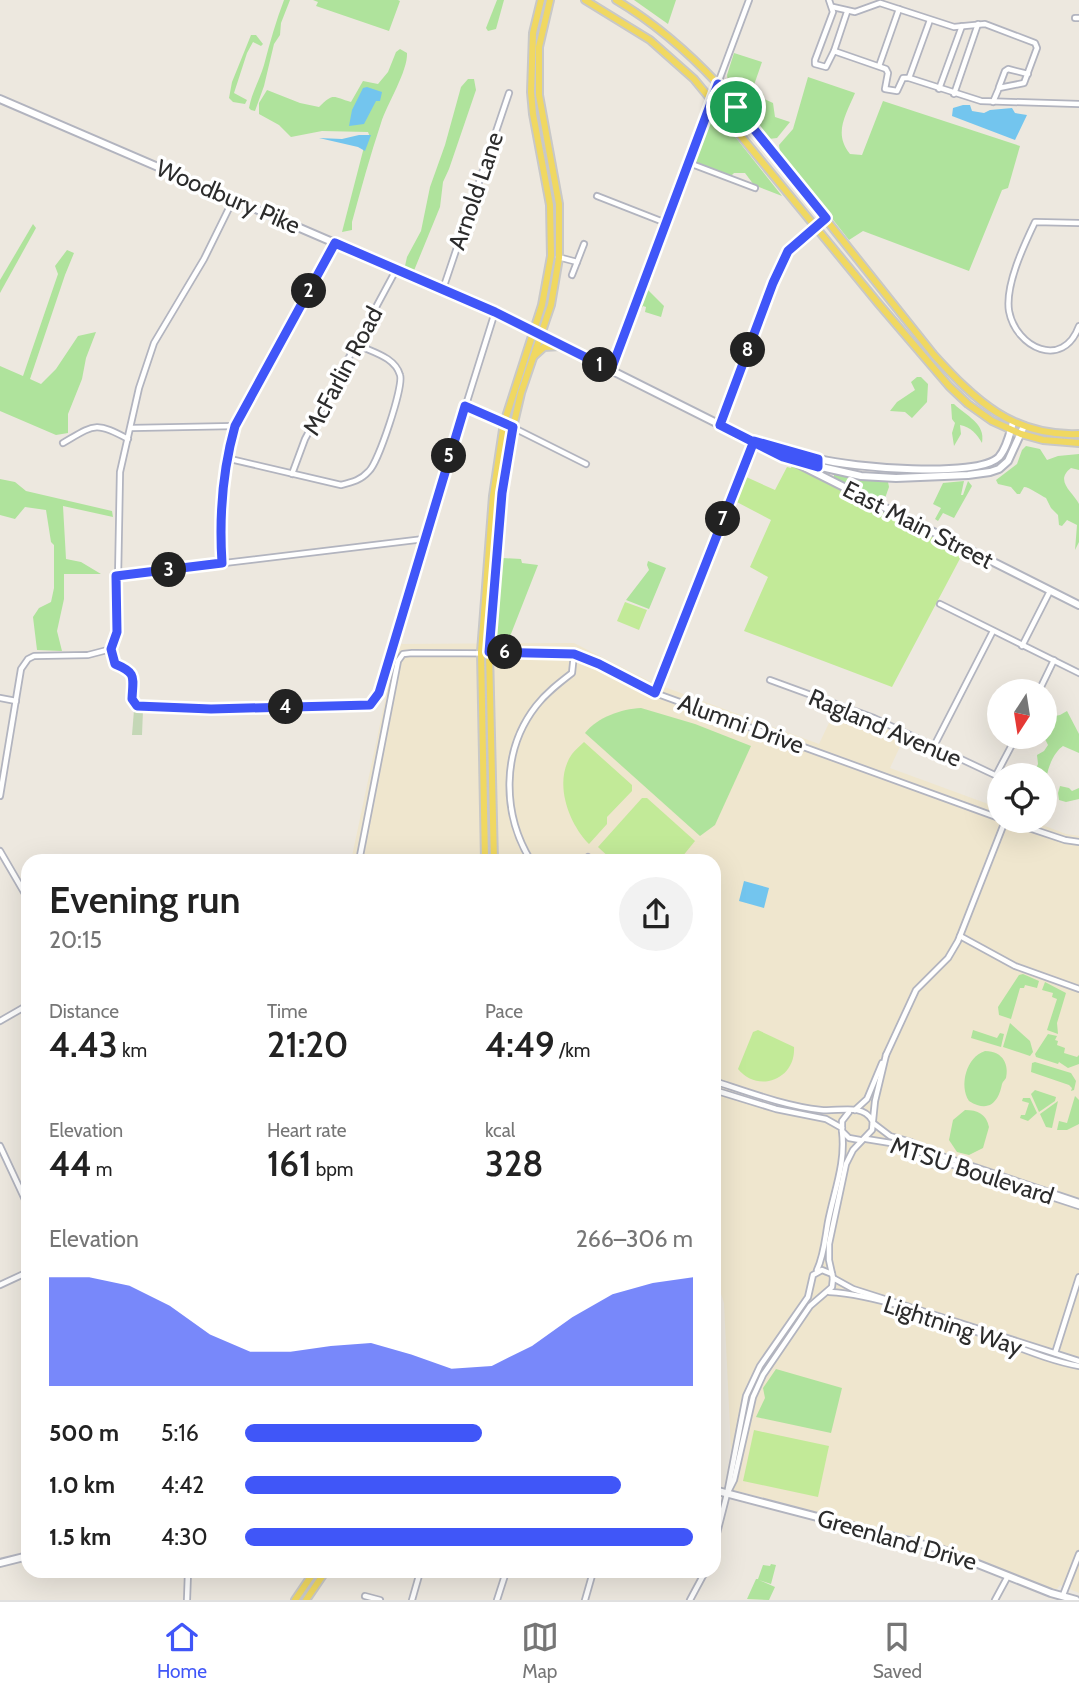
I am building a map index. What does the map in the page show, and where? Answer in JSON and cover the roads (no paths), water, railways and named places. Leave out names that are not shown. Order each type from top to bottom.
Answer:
[{"type":"main road","points":[[485,854],[481,652],[493,496],[504,423],[543,298],[551,256],[550,205],[531,92],[530,59],[541,0]]},
{"type":"main road","points":[[494,854],[489,652],[503,482],[513,427],[551,305],[559,258],[559,204],[540,95],[539,47],[550,0]]},
{"type":"main road","points":[[585,0],[650,40],[671,57],[712,100],[949,386],[968,404],[992,421],[1021,434],[1043,440],[1079,443]]},
{"type":"main road","points":[[616,0],[665,32],[718,84],[960,384],[988,408],[1013,422],[1047,432],[1079,434]]},
{"type":"main road","points":[[533,357],[544,347],[560,346]]},
{"type":"main road","points":[[295,1600],[310,1578]]},
{"type":"main road","points":[[306,1600],[321,1578]]},
{"type":"street","points":[[611,370],[749,0]]},
{"type":"street","points":[[830,0],[833,12],[815,64],[826,67],[847,11]]},
{"type":"street","points":[[863,0],[866,8]]},
{"type":"street","points":[[832,7],[855,12],[880,2],[954,27],[985,24],[1035,43],[1037,48],[1024,83],[999,88]]},
{"type":"street","points":[[879,66],[899,9]]},
{"type":"street","points":[[909,78],[930,20]]},
{"type":"street","points":[[954,94],[978,24]]},
{"type":"street","points":[[939,89],[962,26]]},
{"type":"street","points":[[834,51],[886,69],[888,73],[885,89],[897,91],[903,78],[909,78],[954,94],[993,102],[1079,104]]},
{"type":"street","points":[[993,102],[1004,71],[1008,69],[1028,74]]},
{"type":"street","name":"Arnold Lane","points":[[443,289],[509,93]]},
{"type":"street","name":"Woodbury Pike","points":[[0,99],[443,289],[495,312],[533,333]]},
{"type":"street","points":[[689,163],[755,188]]},
{"type":"street","points":[[597,196],[666,223]]},
{"type":"street","points":[[233,199],[205,258],[154,343],[139,388],[120,472],[117,632],[111,649],[115,664],[129,670],[133,675],[132,699],[137,706],[211,709],[370,705],[379,693],[495,312]]},
{"type":"street","points":[[720,425],[773,283],[788,251],[826,218]]},
{"type":"street","points":[[1079,222],[1035,222],[1010,287],[1009,310],[1022,338],[1040,349],[1054,351],[1066,346],[1074,339],[1079,326]]},
{"type":"street","points":[[222,563],[219,523],[226,458],[235,426],[335,243]]},
{"type":"street","points":[[572,275],[584,244]]},
{"type":"street","points":[[551,256],[578,262]]},
{"type":"street","name":"McFarlin Road","points":[[292,474],[305,439],[396,270]]},
{"type":"street","name":"East Main Street","points":[[533,333],[761,444],[766,449],[1079,605]]},
{"type":"street","points":[[226,458],[341,485],[360,481],[372,469],[400,391],[401,375],[392,361],[358,345]]},
{"type":"street","points":[[465,406],[586,464]]},
{"type":"street","points":[[792,461],[895,469],[978,465],[992,462],[1000,456],[1013,422]]},
{"type":"street","points":[[63,443],[92,427],[105,426],[128,439]]},
{"type":"street","points":[[131,428],[235,426]]},
{"type":"street","points":[[761,444],[861,476],[933,478],[982,473],[999,468],[1008,461],[1024,426]]},
{"type":"street","points":[[655,693],[754,441]]},
{"type":"street","points":[[818,463],[835,482]]},
{"type":"street","points":[[116,576],[424,539]]},
{"type":"street","points":[[1022,646],[1050,591]]},
{"type":"street","points":[[940,604],[1079,673]]},
{"type":"street","points":[[934,746],[993,631]]},
{"type":"street","points":[[0,796],[21,669],[28,659],[34,656],[88,655],[111,649]]},
{"type":"street","name":"Alumni Drive","points":[[360,854],[398,660],[403,654],[412,653],[574,654],[655,693],[987,814]]},
{"type":"street","points":[[526,854],[518,841],[511,813],[509,785],[513,758],[522,730],[536,707],[572,673],[574,654]]},
{"type":"street","points":[[1045,679],[1054,660]]},
{"type":"street","name":"Ragland Avenue","points":[[770,680],[874,718],[987,773]]},
{"type":"street","points":[[0,698],[16,701]]},
{"type":"street","points":[[721,1518],[742,1411],[751,1384],[760,1366],[808,1297],[811,1281],[822,1259],[828,1220],[843,1166],[844,1116],[867,1098],[916,990],[948,958],[960,936],[1002,833]]},
{"type":"street","points":[[1044,833],[1079,842]]},
{"type":"street","points":[[0,851],[21,888]]},
{"type":"street","points":[[960,936],[1015,967],[1079,989]]},
{"type":"street","points":[[0,1021],[21,1008]]},
{"type":"street","points":[[727,1494],[734,1480],[757,1387],[810,1306],[832,1287],[833,1276],[828,1252],[832,1224],[846,1164],[853,1150],[870,1134],[886,1055]]},
{"type":"street","points":[[721,1083],[806,1108],[864,1111],[872,1121]]},
{"type":"street","points":[[721,1092],[776,1109],[826,1119],[853,1140],[864,1139]]},
{"type":"street","name":"MTSU Boulevard","points":[[872,1121],[890,1136],[1079,1204]]},
{"type":"street","name":"MTSU Boulevard","points":[[864,1139],[903,1144],[938,1160],[1079,1204]]},
{"type":"street","points":[[0,1146],[21,1191]]},
{"type":"street","points":[[816,1272],[822,1270],[833,1276]]},
{"type":"street","points":[[0,1285],[21,1275]]},
{"type":"street","name":"Lightning Way","points":[[833,1276],[845,1284],[1079,1363]]},
{"type":"street","points":[[1055,1353],[1079,1277]]},
{"type":"street","points":[[811,1281],[817,1291],[826,1292]]},
{"type":"street","name":"Lightning Way","points":[[826,1292],[860,1296],[1049,1358],[1079,1363]]},
{"type":"street","name":"Greenland Drive","points":[[721,1492],[940,1549],[1076,1600]]},
{"type":"street","points":[[1063,1595],[1079,1554]]},
{"type":"street","points":[[0,1563],[21,1558]]},
{"type":"street","points":[[995,1600],[1009,1575]]},
{"type":"street","points":[[187,1600],[188,1578]]},
{"type":"street","points":[[412,1600],[418,1578]]},
{"type":"street","points":[[497,1600],[504,1578]]},
{"type":"street","points":[[585,1600],[591,1578]]},
{"type":"street","points":[[690,1600],[702,1578]]},
{"type":"street","points":[[365,1596],[380,1600]]},
{"type":"water","points":[[363,88],[382,92],[380,101],[376,101],[364,124],[349,126],[352,110]]},
{"type":"water","points":[[970,105],[972,111],[984,113],[1012,108],[1015,113],[1027,115],[1015,140],[952,116],[953,108]]},
{"type":"water","points":[[371,135],[365,151],[319,138],[342,139]]},
{"type":"water","points":[[744,881],[769,888],[764,908],[739,901]]}]
